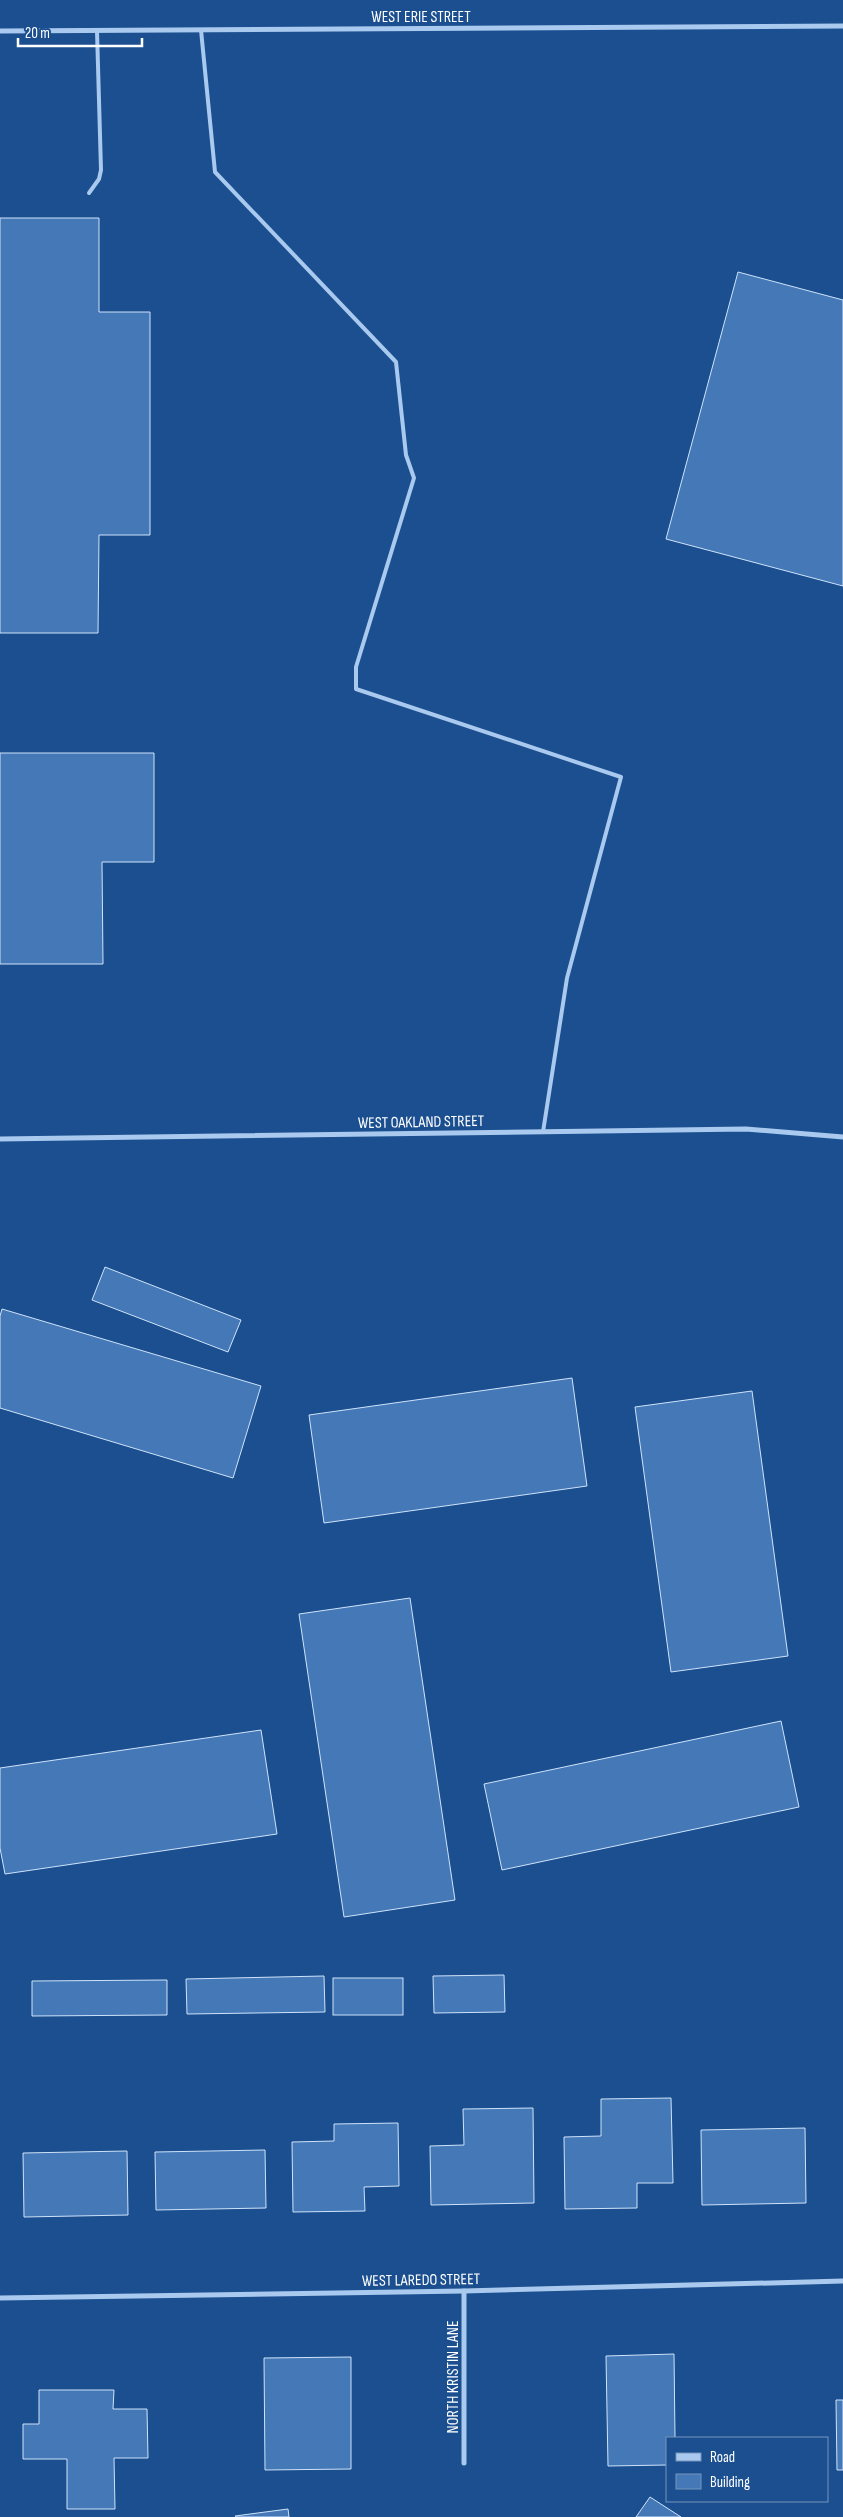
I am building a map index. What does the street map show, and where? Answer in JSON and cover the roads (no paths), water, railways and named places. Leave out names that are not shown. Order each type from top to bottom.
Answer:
[{"type":"street","name":"WEST ERIE STREET","points":[[0,31],[843,26]]},
{"type":"street","name":"WEST OAKLAND STREET","points":[[0,1139],[746,1129],[843,1137]]},
{"type":"street","name":"WEST LAREDO STREET","points":[[0,2298],[464,2291],[843,2281]]},
{"type":"street","name":"NORTH KRISTIN LANE","points":[[464,2291],[464,2463]]},
{"type":"lane","points":[[89,193],[99,179],[101,170],[97,30]]},
{"type":"lane","points":[[201,30],[215,172],[396,362],[406,456],[414,478],[356,667],[356,689],[620,776],[566,978],[543,1132]]}]
